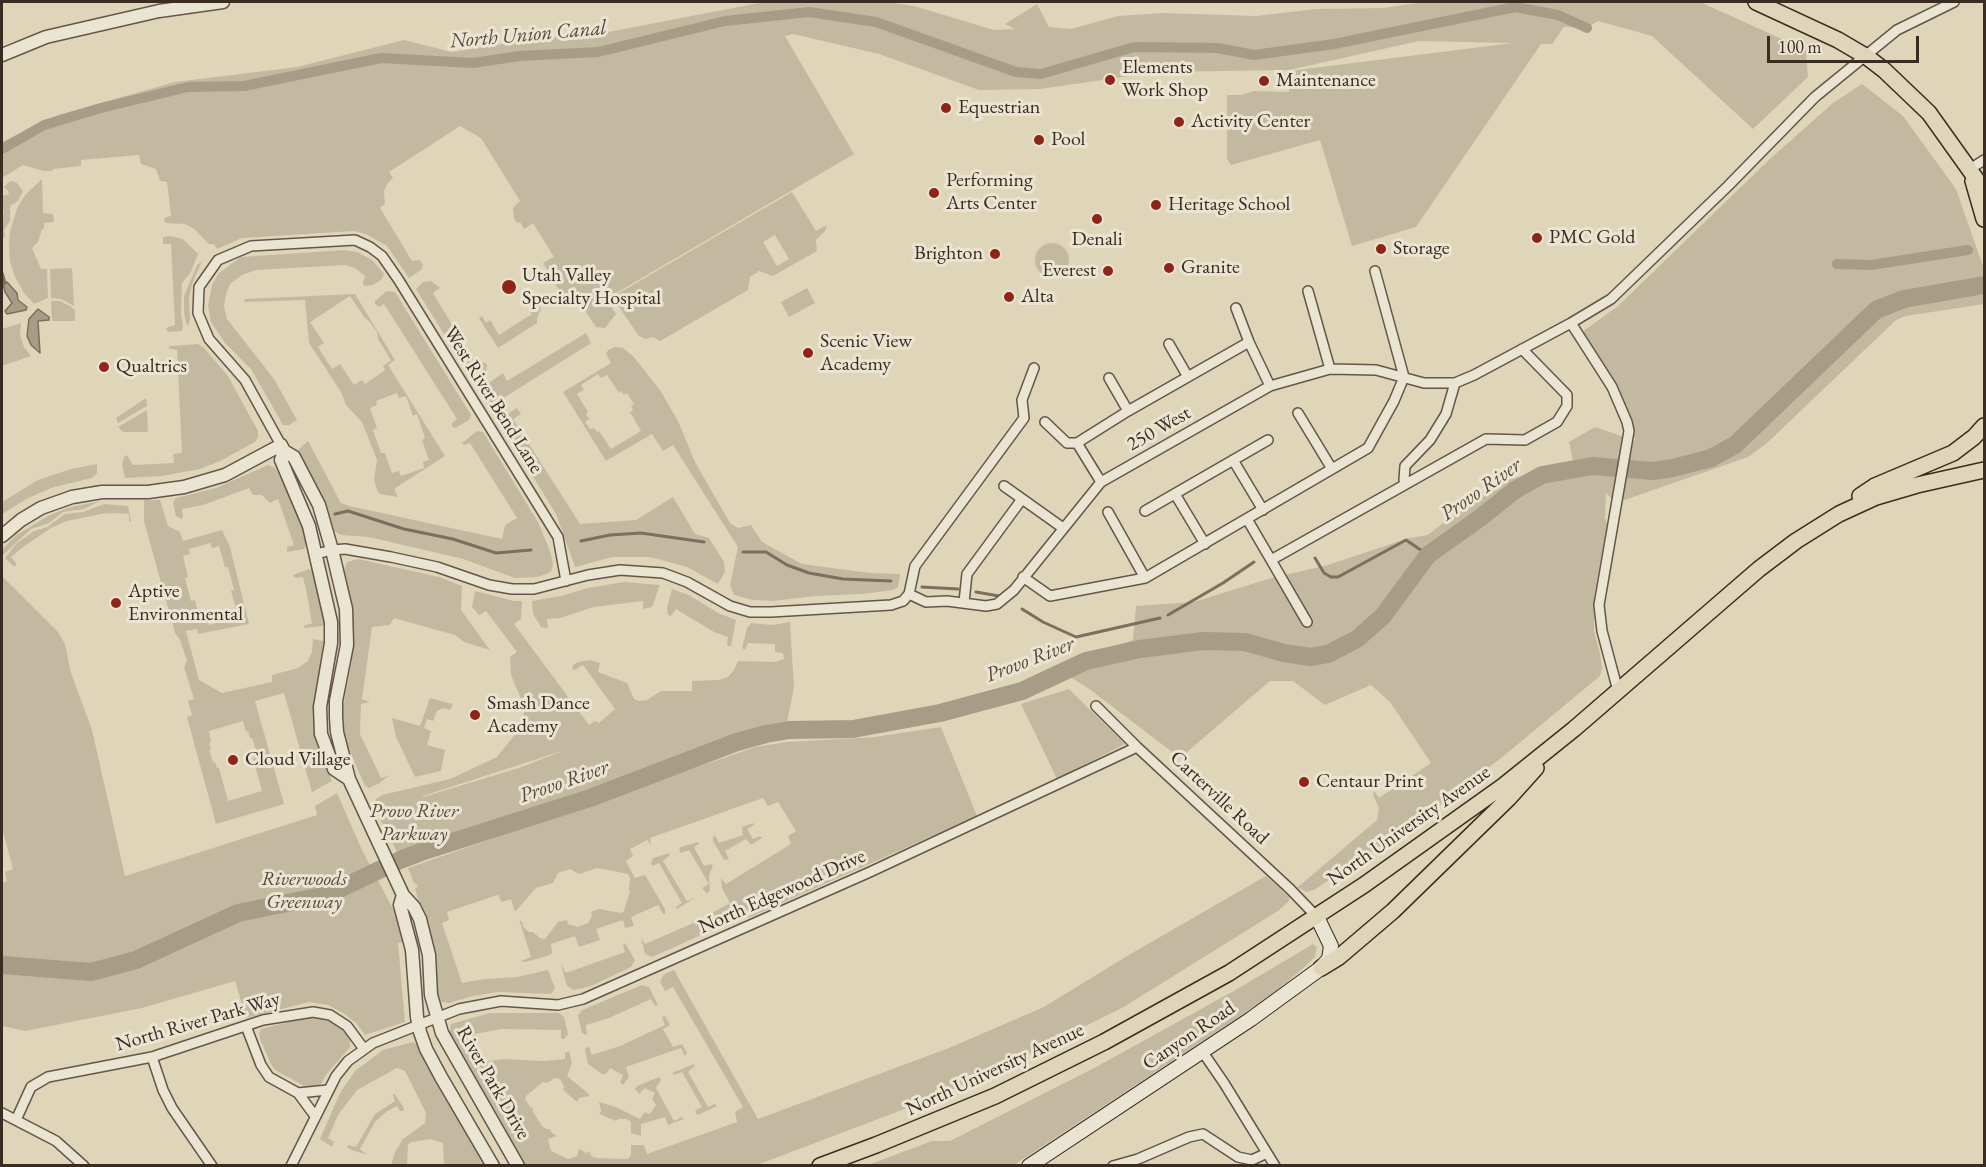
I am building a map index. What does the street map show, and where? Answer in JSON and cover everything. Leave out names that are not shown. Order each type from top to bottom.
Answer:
[{"type":"highway","points":[[1756,2],[1814,27],[1867,57],[1918,100],[1939,124],[1984,190]]},
{"type":"highway","points":[[1970,169],[1984,219]]},
{"type":"highway","points":[[1839,514],[1875,486],[1953,453],[1964,446],[1984,426]]},
{"type":"highway","name":"North University Avenue","points":[[820,1166],[995,1096],[1196,992],[1317,917],[1443,830],[1556,744],[1776,555],[1858,504],[1896,490],[1984,470]]},
{"type":"highway","points":[[1321,968],[1339,957],[1417,888],[1523,784],[1556,744]]},
{"type":"main road","points":[[1317,917],[1331,946],[1329,958],[1321,968]]},
{"type":"main road","name":"Canyon Road","points":[[1029,1166],[1251,1019],[1321,968]]},
{"type":"street","points":[[2,55],[46,37],[158,7],[223,2]]},
{"type":"street","name":"250 West","points":[[906,598],[926,602],[986,606],[996,604],[1014,590],[1101,482],[1270,386],[1330,369],[1376,370],[1424,383],[1455,383],[1571,322],[1611,299],[1722,192],[1815,97],[1867,57],[1897,30],[1954,2]]},
{"type":"street","points":[[1970,169],[1984,160]]},
{"type":"street","name":"West River Bend Lane","points":[[282,448],[245,380],[209,339],[198,313],[199,287],[218,260],[251,246],[355,240],[382,256],[398,279],[558,537],[566,581]]},
{"type":"street","points":[[1023,577],[1050,596],[1145,578],[1368,448],[1394,401],[1404,377],[1376,271]]},
{"type":"street","points":[[1308,291],[1330,369]]},
{"type":"street","points":[[1236,308],[1270,386]]},
{"type":"street","points":[[1571,322],[1612,387],[1629,431],[1599,605],[1604,643],[1618,691]]},
{"type":"street","points":[[1045,422],[1067,443],[1077,443],[1249,342]]},
{"type":"street","points":[[1169,344],[1188,377]]},
{"type":"street","points":[[1271,560],[1486,439],[1525,440],[1557,422],[1567,406],[1567,395],[1522,349]]},
{"type":"street","points":[[316,554],[345,549],[391,557],[437,567],[489,585],[512,589],[534,589],[588,575],[620,570],[663,573],[687,582],[730,606],[750,612],[891,605],[906,598],[915,566],[1024,418],[1022,400],[1034,368]]},
{"type":"street","points":[[1109,378],[1128,411]]},
{"type":"street","points":[[1406,483],[1404,480],[1405,466],[1430,440],[1446,414],[1455,383]]},
{"type":"street","points":[[1298,413],[1332,470]]},
{"type":"street","points":[[1145,511],[1268,440]]},
{"type":"street","points":[[1077,443],[1101,482]]},
{"type":"street","points":[[2,536],[31,514],[64,499],[102,492],[148,492],[184,487],[225,475],[282,448]]},
{"type":"street","points":[[282,448],[299,464],[319,505],[332,550],[346,609],[347,627],[346,653],[336,701],[337,732],[349,779],[403,895],[414,907],[425,936],[429,955],[428,1022]]},
{"type":"street","points":[[282,448],[281,460],[299,499],[316,554],[332,632],[320,707],[321,734],[334,769],[349,779]]},
{"type":"street","points":[[1233,460],[1263,510]]},
{"type":"street","points":[[1004,486],[1063,528]]},
{"type":"street","points":[[1175,494],[1204,543]]},
{"type":"street","points":[[964,603],[967,574],[1022,499]]},
{"type":"street","points":[[1108,512],[1145,578]]},
{"type":"street","points":[[1247,519],[1307,622]]},
{"type":"street","name":"Carterville Road","points":[[1096,706],[1317,917]]},
{"type":"street","name":"North Edgewood Drive","points":[[291,1166],[341,1068],[364,1049],[383,1038],[459,1009],[501,1001],[558,1005],[584,999],[862,876],[1137,747]]},
{"type":"street","points":[[403,895],[400,905],[428,1022]]},
{"type":"street","name":"North River Park Way","points":[[16,1120],[31,1087],[48,1077],[152,1057],[263,1020],[313,1012],[330,1016],[347,1026],[364,1049]]},
{"type":"street","name":"River Park Drive","points":[[428,1022],[426,1049],[493,1166]]},
{"type":"street","name":"River Park Drive","points":[[428,1022],[442,1033],[518,1166]]},
{"type":"street","points":[[246,1026],[268,1077],[298,1093],[315,1116]]},
{"type":"street","points":[[1202,1051],[1275,1166]]},
{"type":"street","points":[[152,1057],[163,1090],[172,1108],[212,1166]]},
{"type":"street","points":[[298,1093],[328,1090]]},
{"type":"street","points":[[2,1113],[57,1141],[84,1166]]},
{"type":"street","points":[[1113,1166],[1138,1159],[1189,1137],[1203,1134],[1238,1157],[1252,1160],[1267,1153]]},
{"type":"green space","points":[[764,2],[886,2],[914,6],[994,30],[1015,29],[1005,24],[1037,4],[1049,27],[1071,29],[1118,16],[1163,13],[1256,16],[1316,9],[1383,8],[1424,2],[1700,2],[1806,50],[1808,77],[1753,129],[1652,36],[1598,21],[1587,28],[1564,27],[1552,44],[1541,44],[1416,227],[1352,246],[1320,140],[1231,165],[1227,159],[1227,95],[1241,95],[1254,91],[1289,92],[1289,71],[1513,43],[1419,41],[1289,70],[1157,72],[1040,89],[979,90],[879,54],[793,34],[785,36],[854,154],[606,299],[616,314],[605,328],[596,327],[578,300],[571,297],[565,300],[543,263],[554,257],[533,223],[524,229],[520,222],[517,223],[513,208],[520,201],[481,138],[460,126],[389,172],[393,178],[387,184],[384,191],[385,204],[380,208],[412,261],[420,260],[423,265],[421,270],[409,278],[387,246],[366,234],[354,231],[242,238],[217,249],[214,244],[209,244],[194,229],[185,224],[165,223],[164,218],[171,216],[167,182],[160,181],[156,169],[141,164],[139,155],[81,160],[81,166],[53,169],[52,171],[23,165],[2,178],[2,142],[58,115],[175,82],[297,67],[404,40],[452,52],[540,38],[603,33]]},
{"type":"green space","points":[[1862,84],[1903,116],[1956,189],[1984,269],[1984,304],[1906,316],[1896,320],[1767,443],[1748,457],[1616,503],[1606,493],[1605,518],[1607,524],[1594,597],[1594,631],[1602,668],[1600,676],[1500,759],[1432,811],[1314,890],[1306,892],[1300,888],[1292,892],[1377,820],[1379,808],[1373,795],[1374,791],[1379,798],[1431,763],[1390,702],[1371,685],[1325,705],[1293,681],[1270,681],[1180,758],[1088,688],[1054,667],[1133,640],[1136,606],[1194,602],[1268,579],[1328,565],[1409,538],[1428,535],[1491,485],[1573,461],[1569,442],[1595,427],[1636,441],[1578,335],[1618,306],[1771,158],[1833,103]]},
{"type":"green space","points":[[42,179],[43,213],[53,214],[54,222],[44,223],[44,229],[42,229],[38,242],[32,248],[41,269],[47,269],[48,298],[34,304],[24,293],[15,277],[10,262],[9,245],[10,231],[18,206],[26,194]]},
{"type":"green space","points":[[10,181],[16,182],[23,191],[18,201],[10,206],[10,221],[4,230],[5,236],[2,240],[4,213],[2,196],[9,194],[4,187]]},
{"type":"green space","points":[[792,192],[816,231],[827,225],[825,231],[816,240],[817,251],[773,276],[759,271],[750,277],[748,290],[660,341],[653,337],[645,339],[639,336],[612,297]],"holes":[[[775,235],[789,259],[777,266],[763,242]]]},
{"type":"green space","points":[[163,237],[183,239],[198,254],[191,272],[182,283],[182,331],[168,332],[166,329],[168,327],[175,325],[171,244],[163,244]]},
{"type":"green space","points":[[1052,243],[1064,248],[1069,260],[1064,272],[1052,277],[1040,272],[1035,260],[1040,248]]},
{"type":"green space","points":[[345,250],[357,252],[372,260],[384,274],[382,279],[373,285],[364,286],[365,276],[355,268],[345,265],[256,270],[242,275],[230,284],[226,294],[224,306],[227,319],[274,379],[297,420],[289,425],[283,425],[251,369],[225,343],[211,322],[208,306],[212,285],[219,273],[241,257]]},
{"type":"green space","points":[[202,261],[192,284],[188,326],[184,312],[184,296],[197,265]]},
{"type":"green space","points":[[72,268],[74,306],[61,299],[51,298],[50,269]]},
{"type":"green space","points":[[431,281],[440,288],[433,293],[477,366],[484,362],[487,365],[486,371],[480,375],[471,378],[416,289],[423,282]]},
{"type":"green space","points":[[807,288],[815,303],[789,317],[781,302]]},
{"type":"green space","points":[[387,291],[395,292],[471,415],[469,420],[455,428],[452,423],[457,419],[384,304],[379,307],[375,304],[375,301]]},
{"type":"green space","points":[[355,294],[395,360],[388,365],[445,456],[394,489],[398,497],[380,494],[374,480],[377,460],[362,422],[346,405],[341,392],[309,343],[305,300],[244,302],[245,299]],"holes":[[[350,296],[377,332],[378,339],[391,360],[383,366],[385,370],[365,384],[362,380],[354,385],[340,364],[332,369],[318,347],[324,343],[310,322]],[[397,393],[399,398],[406,396],[413,416],[417,414],[429,460],[423,462],[424,468],[401,476],[399,471],[392,473],[385,453],[381,453],[373,430],[377,428],[370,408],[377,405],[376,401]]]},
{"type":"green space","points":[[51,301],[60,301],[75,310],[75,321],[52,321]]},
{"type":"green space","points":[[539,305],[541,309],[537,323],[498,348],[479,318],[482,316],[486,323],[490,320],[499,335],[532,314],[530,311]]},
{"type":"green space","points":[[21,323],[20,335],[24,347],[31,356],[2,366],[2,329]]},
{"type":"green space","points":[[586,333],[591,343],[489,407],[479,391],[487,384],[503,373],[507,381]]},
{"type":"green space","points":[[198,344],[228,376],[258,431],[258,437],[255,442],[200,469],[162,476],[125,478],[122,465],[127,455],[133,465],[174,463],[173,454],[182,453],[177,350],[168,348]]},
{"type":"green space","points":[[615,347],[623,348],[633,356],[660,390],[678,421],[695,462],[730,523],[738,528],[751,525],[762,542],[802,564],[870,573],[900,574],[898,587],[893,590],[862,594],[772,601],[753,600],[734,595],[730,585],[738,547],[673,445],[663,451],[652,434],[606,461],[563,392],[611,363],[606,354],[608,350]],"holes":[[[598,374],[601,378],[607,375],[619,393],[621,391],[624,395],[627,393],[634,404],[630,412],[641,431],[611,449],[599,431],[597,432],[594,428],[590,429],[585,422],[589,419],[586,414],[588,412],[577,394],[584,390],[581,385]]]},
{"type":"green space","points":[[146,398],[147,406],[118,423],[116,418]]},
{"type":"green space","points":[[517,408],[521,414],[513,419],[580,524],[636,520],[673,497],[695,534],[709,538],[724,562],[725,572],[718,584],[687,567],[650,557],[612,557],[575,567],[556,514],[498,420]]},
{"type":"green space","points":[[147,410],[148,432],[123,432],[118,427]]},
{"type":"green space","points":[[477,431],[483,432],[538,522],[553,563],[549,573],[538,577],[515,578],[463,559],[369,537],[341,535],[334,531],[319,491],[298,450],[308,441],[341,503],[502,539],[505,525],[517,518],[470,443],[464,445],[462,443]]},
{"type":"green space","points":[[97,464],[97,473],[92,478],[54,487],[2,513],[2,502],[38,480],[71,469]]},
{"type":"green space","points":[[268,465],[275,468],[298,513],[307,543],[304,549],[287,552],[287,547],[294,545],[278,499],[270,503],[262,495],[253,495],[249,488],[203,505],[182,509],[181,519],[176,516],[173,503],[176,498],[216,488]]},
{"type":"green space","points":[[144,500],[160,500],[168,526],[180,532],[183,541],[222,530],[230,547],[249,624],[198,634],[197,629],[186,631],[199,680],[222,693],[272,682],[272,675],[298,668],[308,661],[312,652],[313,639],[324,641],[326,646],[315,698],[313,722],[316,742],[332,781],[312,792],[284,693],[255,701],[284,804],[216,824],[187,717],[192,715],[188,701],[194,699],[184,667],[187,661],[180,640],[175,633],[144,521]],"holes":[[[210,543],[212,548],[219,546],[225,567],[228,567],[237,612],[230,614],[231,619],[209,625],[207,619],[200,621],[195,600],[191,601],[185,578],[188,577],[183,556],[190,554],[189,549]],[[243,721],[256,750],[254,751],[256,757],[253,758],[262,791],[228,801],[219,768],[213,762],[209,750],[211,750],[209,731]]]},
{"type":"green space","points":[[100,501],[84,509],[63,512],[49,523],[31,529],[3,555],[2,550],[15,536],[48,516],[67,508]]},
{"type":"green space","points":[[104,504],[128,506],[131,521],[129,522],[129,514],[115,513],[67,521],[51,528],[11,557],[16,566],[5,558],[16,544],[65,514],[83,512]]},
{"type":"green space","points":[[358,559],[439,577],[462,586],[461,610],[490,650],[464,642],[455,635],[394,618],[390,625],[372,627],[362,699],[370,702],[361,704],[360,734],[381,778],[390,775],[369,788],[365,786],[345,740],[342,713],[351,665],[354,629],[343,573],[347,562]]},
{"type":"green space","points":[[309,569],[313,571],[325,620],[323,626],[305,628],[305,625],[312,624],[307,594],[303,577],[295,578],[293,575]]},
{"type":"green space","name":"Riverwoods Greenway","points":[[2,576],[58,632],[65,644],[71,673],[92,730],[125,876],[317,815],[315,806],[337,793],[362,850],[393,909],[403,942],[398,943],[405,1022],[365,1035],[345,1014],[328,1005],[309,1002],[246,1018],[235,981],[142,1008],[25,1031],[2,1026],[2,883],[7,881],[5,872],[13,869],[2,828]]},
{"type":"green space","points":[[624,582],[660,585],[652,607],[643,609],[643,601],[594,607],[560,618],[547,619],[548,628],[541,627],[533,614],[532,601]]},
{"type":"green space","points":[[672,589],[689,595],[718,613],[736,620],[731,646],[727,644],[728,637],[714,632],[676,609],[671,616],[668,615],[667,608]]},
{"type":"green space","name":"Provo River Parkway","points":[[475,591],[522,601],[521,619],[514,624],[589,725],[595,721],[599,723],[615,709],[583,665],[575,670],[572,669],[573,665],[578,662],[590,660],[600,663],[598,672],[627,683],[634,699],[647,700],[661,691],[692,691],[692,681],[719,680],[728,677],[738,661],[775,662],[784,659],[783,653],[775,652],[775,644],[748,643],[745,650],[742,648],[747,628],[751,623],[773,625],[790,622],[794,687],[787,723],[766,725],[735,735],[586,790],[397,852],[376,812],[374,803],[376,799],[382,795],[450,779],[497,757],[521,727],[525,708],[511,675],[510,657],[517,652],[486,611],[479,615],[472,607]],"holes":[[[565,750],[519,768],[423,797]]]},
{"type":"green space","points":[[1069,689],[1125,744],[1057,779],[1021,704]]},
{"type":"green space","points":[[430,698],[453,704],[450,710],[443,708],[437,711],[433,721],[427,719],[424,728],[431,731],[427,745],[445,750],[441,771],[415,777],[396,737],[392,718],[420,726]]},
{"type":"green space","points":[[941,727],[977,816],[748,918],[746,915],[652,957],[645,954],[641,938],[645,944],[698,921],[730,903],[722,888],[721,878],[726,884],[791,844],[788,836],[796,831],[778,802],[768,806],[763,798],[650,838],[651,845],[647,840],[630,849],[633,856],[626,861],[635,878],[645,875],[665,909],[665,914],[658,905],[631,917],[634,926],[625,928],[623,920],[596,929],[600,940],[579,947],[575,936],[551,944],[552,953],[547,956],[521,961],[531,957],[519,919],[529,932],[545,939],[558,922],[567,920],[568,924],[577,927],[588,923],[592,916],[591,912],[599,909],[621,913],[624,911],[630,891],[628,874],[597,868],[579,874],[570,869],[558,873],[553,883],[536,888],[515,912],[511,899],[502,902],[498,895],[447,912],[449,920],[442,923],[462,983],[517,977],[548,970],[555,988],[551,994],[498,992],[449,1003],[437,998],[432,944],[415,889],[418,886],[414,883],[408,868],[755,747],[787,742],[875,737]]},
{"type":"green space","points":[[753,823],[754,825],[747,829],[753,839],[760,836],[762,838],[751,845],[746,839],[725,851],[729,859],[724,860],[713,841],[713,836],[719,843],[743,835],[742,827]]},
{"type":"green space","points":[[698,842],[699,844],[694,847],[704,866],[711,864],[713,866],[709,875],[710,890],[707,894],[702,888],[709,884],[689,850],[681,853],[679,850],[681,847]]},
{"type":"green space","points":[[669,853],[670,855],[663,861],[687,901],[695,898],[677,909],[676,907],[682,903],[659,863],[653,866],[651,864],[653,858]]},
{"type":"green space","points":[[1266,876],[1289,897],[1289,901],[1278,911],[1122,1008],[990,1073],[923,1102],[757,1165],[524,1165],[449,1034],[451,1024],[490,1013],[559,1013],[564,1017],[568,1034],[564,1039],[561,1039],[561,1030],[502,1029],[474,1034],[476,1040],[473,1044],[476,1054],[481,1055],[484,1062],[503,1059],[543,1061],[565,1059],[565,1053],[569,1051],[572,1063],[567,1076],[589,1096],[579,1098],[577,1102],[563,1090],[560,1079],[555,1078],[547,1083],[543,1082],[525,1099],[533,1108],[542,1126],[550,1129],[557,1136],[548,1139],[551,1151],[568,1159],[577,1156],[579,1149],[586,1153],[590,1151],[591,1156],[597,1158],[628,1159],[631,1155],[631,1145],[644,1145],[647,1154],[737,1122],[735,1112],[743,1107],[673,987],[665,991],[660,982],[664,974],[674,970],[758,1119],[949,1048],[1044,1007]]},
{"type":"green space","points":[[625,943],[635,960],[631,967],[591,986],[574,990],[567,986],[561,964],[566,973],[625,952],[623,946]]},
{"type":"green space","points":[[1313,944],[1317,947],[1315,957],[1272,995],[1014,1165],[868,1165],[932,1141],[950,1141],[1096,1067]]},
{"type":"green space","points":[[642,985],[649,987],[658,1005],[655,1006],[651,999],[609,1018],[586,1025],[587,1035],[582,1033],[578,1016],[582,1010]]},
{"type":"green space","points":[[665,1016],[670,1025],[663,1029],[673,1047],[682,1044],[687,1053],[685,1056],[681,1048],[626,1067],[629,1077],[623,1085],[620,1082],[623,1075],[610,1068],[606,1074],[602,1074],[588,1064],[586,1047],[590,1048],[591,1055],[620,1046],[665,1025],[662,1017]]},
{"type":"green space","points":[[303,1018],[322,1018],[337,1025],[350,1038],[350,1047],[325,1076],[320,1086],[308,1088],[275,1070],[259,1033],[261,1029]]},
{"type":"green space","points":[[413,1042],[419,1046],[433,1075],[485,1165],[444,1165],[443,1143],[431,1139],[411,1142],[408,1145],[407,1165],[391,1165],[395,1152],[403,1139],[425,1123],[426,1113],[405,1071],[397,1068],[357,1090],[338,1115],[328,1138],[334,1142],[332,1147],[320,1139],[340,1093],[355,1071],[383,1050]]},
{"type":"green space","points":[[694,1064],[695,1066],[688,1072],[708,1107],[715,1104],[717,1106],[698,1115],[696,1110],[702,1107],[682,1072],[674,1075],[672,1073]]},
{"type":"green space","points":[[659,1077],[661,1080],[656,1088],[674,1121],[682,1117],[684,1119],[668,1125],[665,1117],[641,1124],[641,1136],[631,1133],[631,1122],[627,1119],[616,1121],[599,1114],[601,1111],[599,1102],[616,1107],[640,1119],[645,1112],[650,1114],[656,1105],[652,1099],[655,1093],[645,1088],[639,1094],[635,1089]]},
{"type":"green space","points":[[394,1093],[404,1108],[403,1111],[400,1111],[397,1106],[375,1122],[360,1149],[367,1155],[349,1149],[347,1147],[349,1145],[356,1147],[375,1114],[395,1101]]},
{"type":"shaded area","points":[[7,282],[17,293],[18,300],[27,307],[26,310],[7,314],[5,311],[12,303],[3,284]]},
{"type":"shaded area","points":[[38,309],[49,317],[49,320],[38,321],[40,353],[31,345],[27,336],[29,319]]},
{"type":"waterway","name":"North Union Canal","points":[[2,149],[44,125],[101,108],[188,87],[244,86],[381,58],[473,63],[519,56],[598,52],[725,21],[809,12],[876,22],[1016,72],[1041,74],[1134,47],[1218,48],[1254,55],[1334,44],[1515,7],[1558,15],[1587,28]]},
{"type":"waterway","points":[[1837,264],[1871,265],[1968,250]]},
{"type":"waterway","points":[[2,273],[5,283]]},
{"type":"waterway","name":"Provo River","points":[[2,965],[91,972],[136,960],[238,913],[327,895],[421,852],[590,798],[737,742],[766,734],[789,730],[853,729],[940,713],[1022,691],[1086,661],[1140,649],[1203,641],[1245,642],[1284,653],[1310,657],[1328,654],[1357,639],[1383,616],[1428,555],[1515,490],[1542,475],[1592,466],[1653,471],[1711,458],[1735,445],[1876,310],[1904,299],[1984,285]]},
{"type":"waterway","points":[[335,514],[348,511],[404,529],[453,539],[496,553],[531,550]]},
{"type":"waterway","points":[[581,541],[610,535],[641,533],[704,542]]},
{"type":"waterway","points":[[1315,558],[1324,573],[1331,577],[1338,577],[1406,540],[1428,555]]},
{"type":"waterway","points":[[743,552],[766,552],[787,565],[809,573],[843,579],[891,581]]},
{"type":"waterway","points":[[1168,615],[1254,562]]},
{"type":"waterway","points":[[922,587],[958,589]]},
{"type":"waterway","points":[[976,592],[999,596]]},
{"type":"waterway","points":[[1022,609],[1043,622],[1076,637],[1160,618]]},
{"type":"place","name":"Elements Work Shop","points":[[1110,80]]},
{"type":"place","name":"Maintenance","points":[[1264,81]]},
{"type":"place","name":"Equestrian","points":[[946,108]]},
{"type":"place","name":"Activity Center","points":[[1179,122]]},
{"type":"place","name":"Pool","points":[[1039,140]]},
{"type":"place","name":"Performing Arts Center","points":[[934,193]]},
{"type":"place","name":"Heritage School","points":[[1156,205]]},
{"type":"place","name":"Denali","points":[[1097,219]]},
{"type":"place","name":"PMC Gold","points":[[1537,238]]},
{"type":"place","name":"Storage","points":[[1381,249]]},
{"type":"place","name":"Brighton","points":[[995,254]]},
{"type":"place","name":"Granite","points":[[1169,268]]},
{"type":"place","name":"Everest","points":[[1108,271]]},
{"type":"place","name":"Utah Valley Specialty Hospital","points":[[509,287]]},
{"type":"place","name":"Alta","points":[[1009,297]]},
{"type":"place","name":"Scenic View Academy","points":[[808,353]]},
{"type":"place","name":"Qualtrics","points":[[104,367]]},
{"type":"place","name":"Aptive Environmental","points":[[116,603]]},
{"type":"place","name":"Smash Dance Academy","points":[[475,715]]},
{"type":"place","name":"Cloud Village","points":[[233,760]]},
{"type":"place","name":"Centaur Print","points":[[1304,782]]}]
